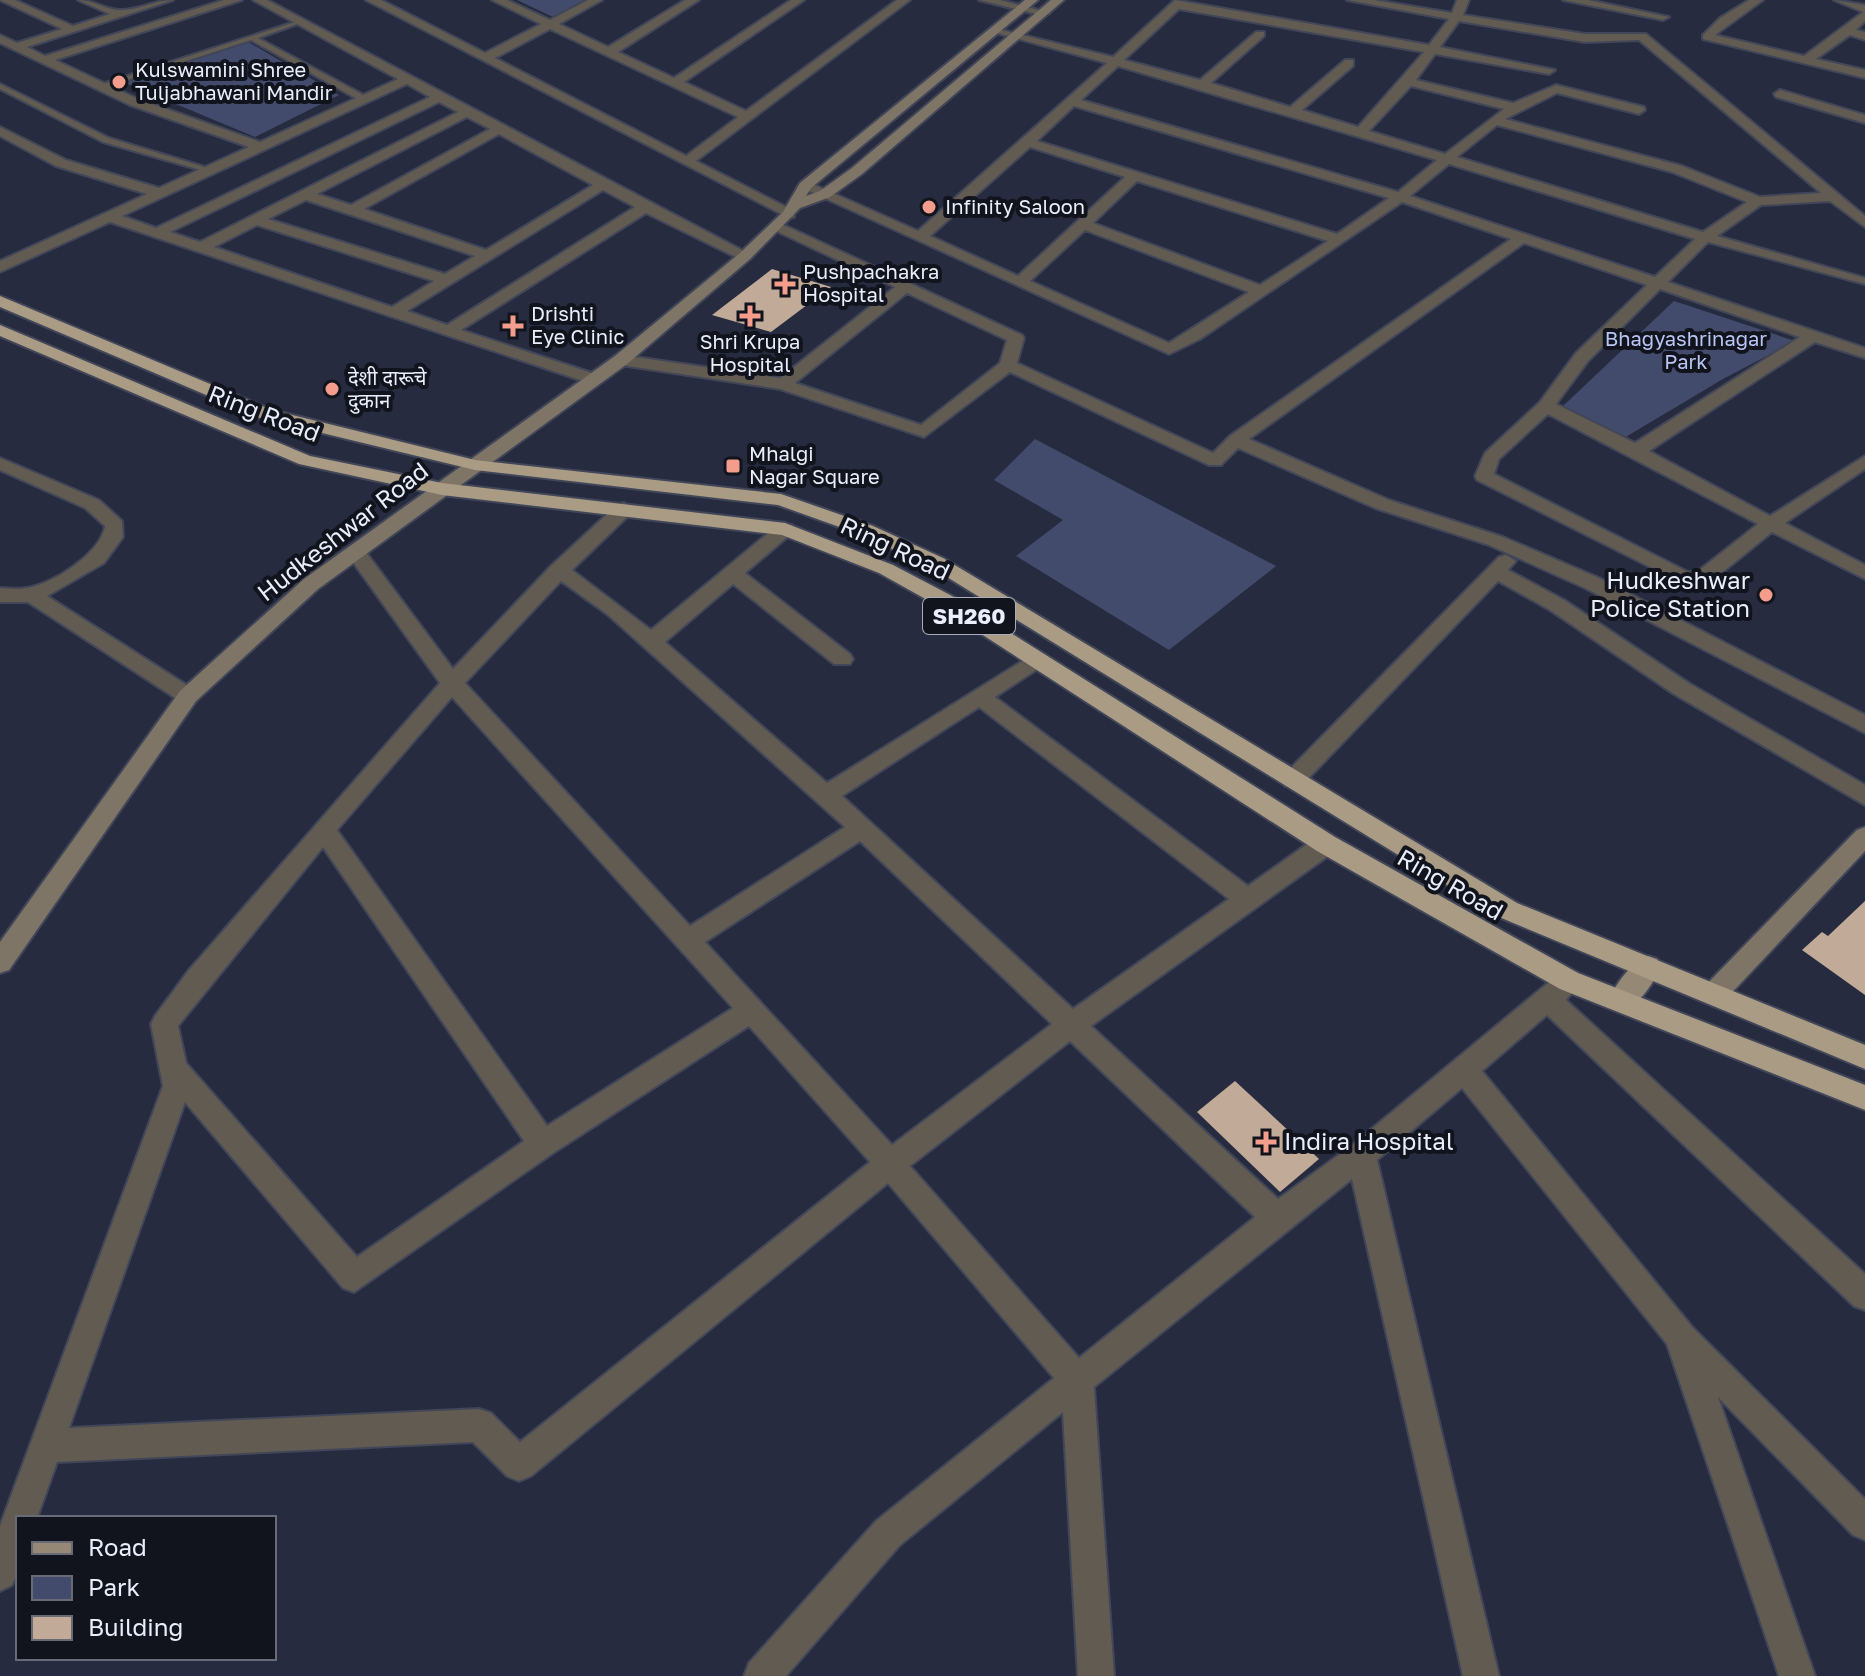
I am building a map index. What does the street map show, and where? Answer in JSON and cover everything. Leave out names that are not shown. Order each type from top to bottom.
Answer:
[{"type":"highway","name":"Ring Road","points":[[0,301],[266,414],[475,465],[781,500],[866,530],[936,562],[1508,910],[1865,1057]]},
{"type":"highway","name":"Ring Road","points":[[0,330],[305,460],[442,489],[785,529],[886,569],[1037,659],[1558,990],[1621,1001],[1865,1098]]},
{"type":"main road","points":[[788,215],[825,194],[894,141],[1058,0]]},
{"type":"main road","points":[[788,215],[805,186],[1027,4]]},
{"type":"main road","name":"Hudkeshwar Road","points":[[0,962],[188,696],[311,584],[621,360],[745,256],[788,215]]},
{"type":"main road","points":[[1714,994],[1865,836]]},
{"type":"main road","points":[[1621,1001],[1648,967]]},
{"type":"street","points":[[6,0],[71,29]]},
{"type":"street","points":[[84,0],[119,14]]},
{"type":"street","points":[[16,47],[167,0]]},
{"type":"street","points":[[44,60],[236,0]]},
{"type":"street","points":[[259,0],[602,185],[745,256]]},
{"type":"street","points":[[372,0],[788,215],[904,288],[1016,338],[1008,365],[924,432],[783,384],[621,360]]},
{"type":"street","points":[[498,0],[746,116]]},
{"type":"street","points":[[486,58],[596,0]]},
{"type":"street","points":[[609,52],[693,0]]},
{"type":"street","points":[[675,83],[798,0]]},
{"type":"street","points":[[686,162],[904,0]]},
{"type":"street","points":[[985,0],[1027,4],[1044,13]]},
{"type":"street","points":[[1353,0],[1585,38],[1642,36],[1865,223]]},
{"type":"street","points":[[1360,133],[1408,82],[1456,17],[1463,0]]},
{"type":"street","points":[[1569,0],[1663,17]]},
{"type":"street","points":[[1757,0],[1724,20],[1707,37],[1865,74]]},
{"type":"street","points":[[1808,59],[1848,31],[1865,12],[1840,0]]},
{"type":"street","points":[[920,237],[1179,2],[1549,70]]},
{"type":"street","points":[[997,30],[1018,33],[1202,84],[1860,281]]},
{"type":"street","points":[[1848,31],[1865,36]]},
{"type":"street","points":[[1202,84],[1260,34]]},
{"type":"street","points":[[0,39],[134,102],[258,146]]},
{"type":"street","points":[[1292,112],[1349,63]]},
{"type":"street","points":[[0,267],[156,192],[406,80]]},
{"type":"street","points":[[1408,82],[1514,107]]},
{"type":"street","points":[[805,186],[1169,349],[1194,336],[1400,197],[1514,107],[1556,89],[1639,110]]},
{"type":"street","points":[[1780,94],[1865,119]]},
{"type":"street","points":[[157,233],[439,97]]},
{"type":"street","points":[[1071,101],[1400,197],[1865,353]]},
{"type":"street","points":[[201,248],[467,112]]},
{"type":"street","points":[[1497,121],[1677,169],[1758,201],[1831,197]]},
{"type":"street","points":[[354,209],[499,129]]},
{"type":"street","points":[[0,131],[61,163],[156,192]]},
{"type":"street","points":[[1028,142],[1338,239]]},
{"type":"street","points":[[1021,281],[1135,176]]},
{"type":"street","points":[[393,313],[602,185]]},
{"type":"street","points":[[306,195],[487,255]]},
{"type":"street","points":[[1758,201],[1705,237],[1582,357],[1546,406],[1491,457],[1484,476],[1684,578],[1701,579],[1769,525],[1865,461]]},
{"type":"street","points":[[448,331],[645,207]]},
{"type":"street","points":[[107,216],[592,379]]},
{"type":"street","points":[[256,220],[447,280]]},
{"type":"street","points":[[1082,224],[1261,291]]},
{"type":"street","points":[[1008,365],[1215,461],[1236,440],[1523,237]]},
{"type":"street","points":[[783,384],[904,288]]},
{"type":"street","points":[[1639,449],[1812,336]]},
{"type":"street","points":[[1546,406],[1639,449],[1769,525],[1865,573]]},
{"type":"street","points":[[1236,440],[1382,504],[1517,550],[1695,634],[1798,693],[1865,725]]},
{"type":"street","points":[[0,463],[92,504],[115,525],[116,535],[106,549],[74,574],[32,595],[0,595]]},
{"type":"street","points":[[0,474],[25,474]]},
{"type":"street","points":[[21,1516],[177,1086],[164,1024],[198,978],[451,682],[558,570],[624,509]]},
{"type":"street","points":[[651,642],[785,529]]},
{"type":"street","points":[[1293,780],[1517,550]]},
{"type":"street","points":[[355,551],[451,682],[890,1164],[1077,1380],[1096,1676]]},
{"type":"street","points":[[558,570],[614,609],[826,795],[1277,1218]]},
{"type":"street","points":[[1496,572],[1557,605],[1682,689],[1865,796]]},
{"type":"street","points":[[732,573],[842,659]]},
{"type":"street","points":[[32,595],[188,696]]},
{"type":"street","points":[[826,795],[1037,659]]},
{"type":"street","points":[[979,696],[1247,899]]},
{"type":"street","points":[[686,941],[862,828]]},
{"type":"street","points":[[324,830],[543,1144]]},
{"type":"street","points":[[46,1446],[479,1425],[519,1464],[890,1164],[1071,1025],[1326,844]]},
{"type":"street","points":[[762,1676],[888,1533],[1277,1218],[1361,1155],[1462,1067],[1558,990],[1865,1295]]},
{"type":"street","points":[[173,1068],[354,1277],[543,1144],[751,1011]]},
{"type":"street","points":[[1462,1067],[1680,1335],[1865,1523]]},
{"type":"street","points":[[1361,1155],[1481,1676]]},
{"type":"street","points":[[1680,1335],[1797,1676]]},
{"type":"street","points":[[0,1573],[16,1529]]},
{"type":"lane","points":[[100,86],[300,22]]},
{"type":"lane","points":[[251,37],[364,99]]},
{"type":"lane","points":[[0,86],[106,140],[207,169]]},
{"type":"green space","points":[[517,0],[586,0],[553,17]]},
{"type":"green space","points":[[245,40],[339,95],[255,137],[123,82]]},
{"type":"green space","name":"Bhagyashrinagar Park","points":[[1674,301],[1795,341],[1723,379],[1624,438],[1563,406]]},
{"type":"green space","points":[[1035,439],[1276,566],[1169,650],[1016,556],[1063,520],[994,480]]},
{"type":"building","points":[[772,269],[831,287],[771,332],[712,315]]},
{"type":"building","points":[[1865,901],[1865,995],[1802,950],[1822,932],[1828,936]]},
{"type":"building","points":[[1235,1081],[1319,1159],[1280,1192],[1197,1112]]},
{"type":"place","name":"Kulswamini Shree Tuljabhawani Mandir","points":[[119,82]]},
{"type":"place","name":"Infinity Saloon","points":[[929,207]]},
{"type":"place","name":"Pushpachakra Hospital","points":[[785,284]]},
{"type":"place","name":"Shri Krupa Hospital","points":[[750,316]]},
{"type":"place","name":"Drishti Eye Clinic","points":[[513,326]]},
{"type":"place","name":"देशी दारूचे दुकान","points":[[332,389]]},
{"type":"place","name":"Mhalgi Nagar Square","points":[[733,466]]},
{"type":"place","name":"Hudkeshwar Police Station","points":[[1766,595]]},
{"type":"place","name":"Indira Hospital","points":[[1266,1142]]}]
